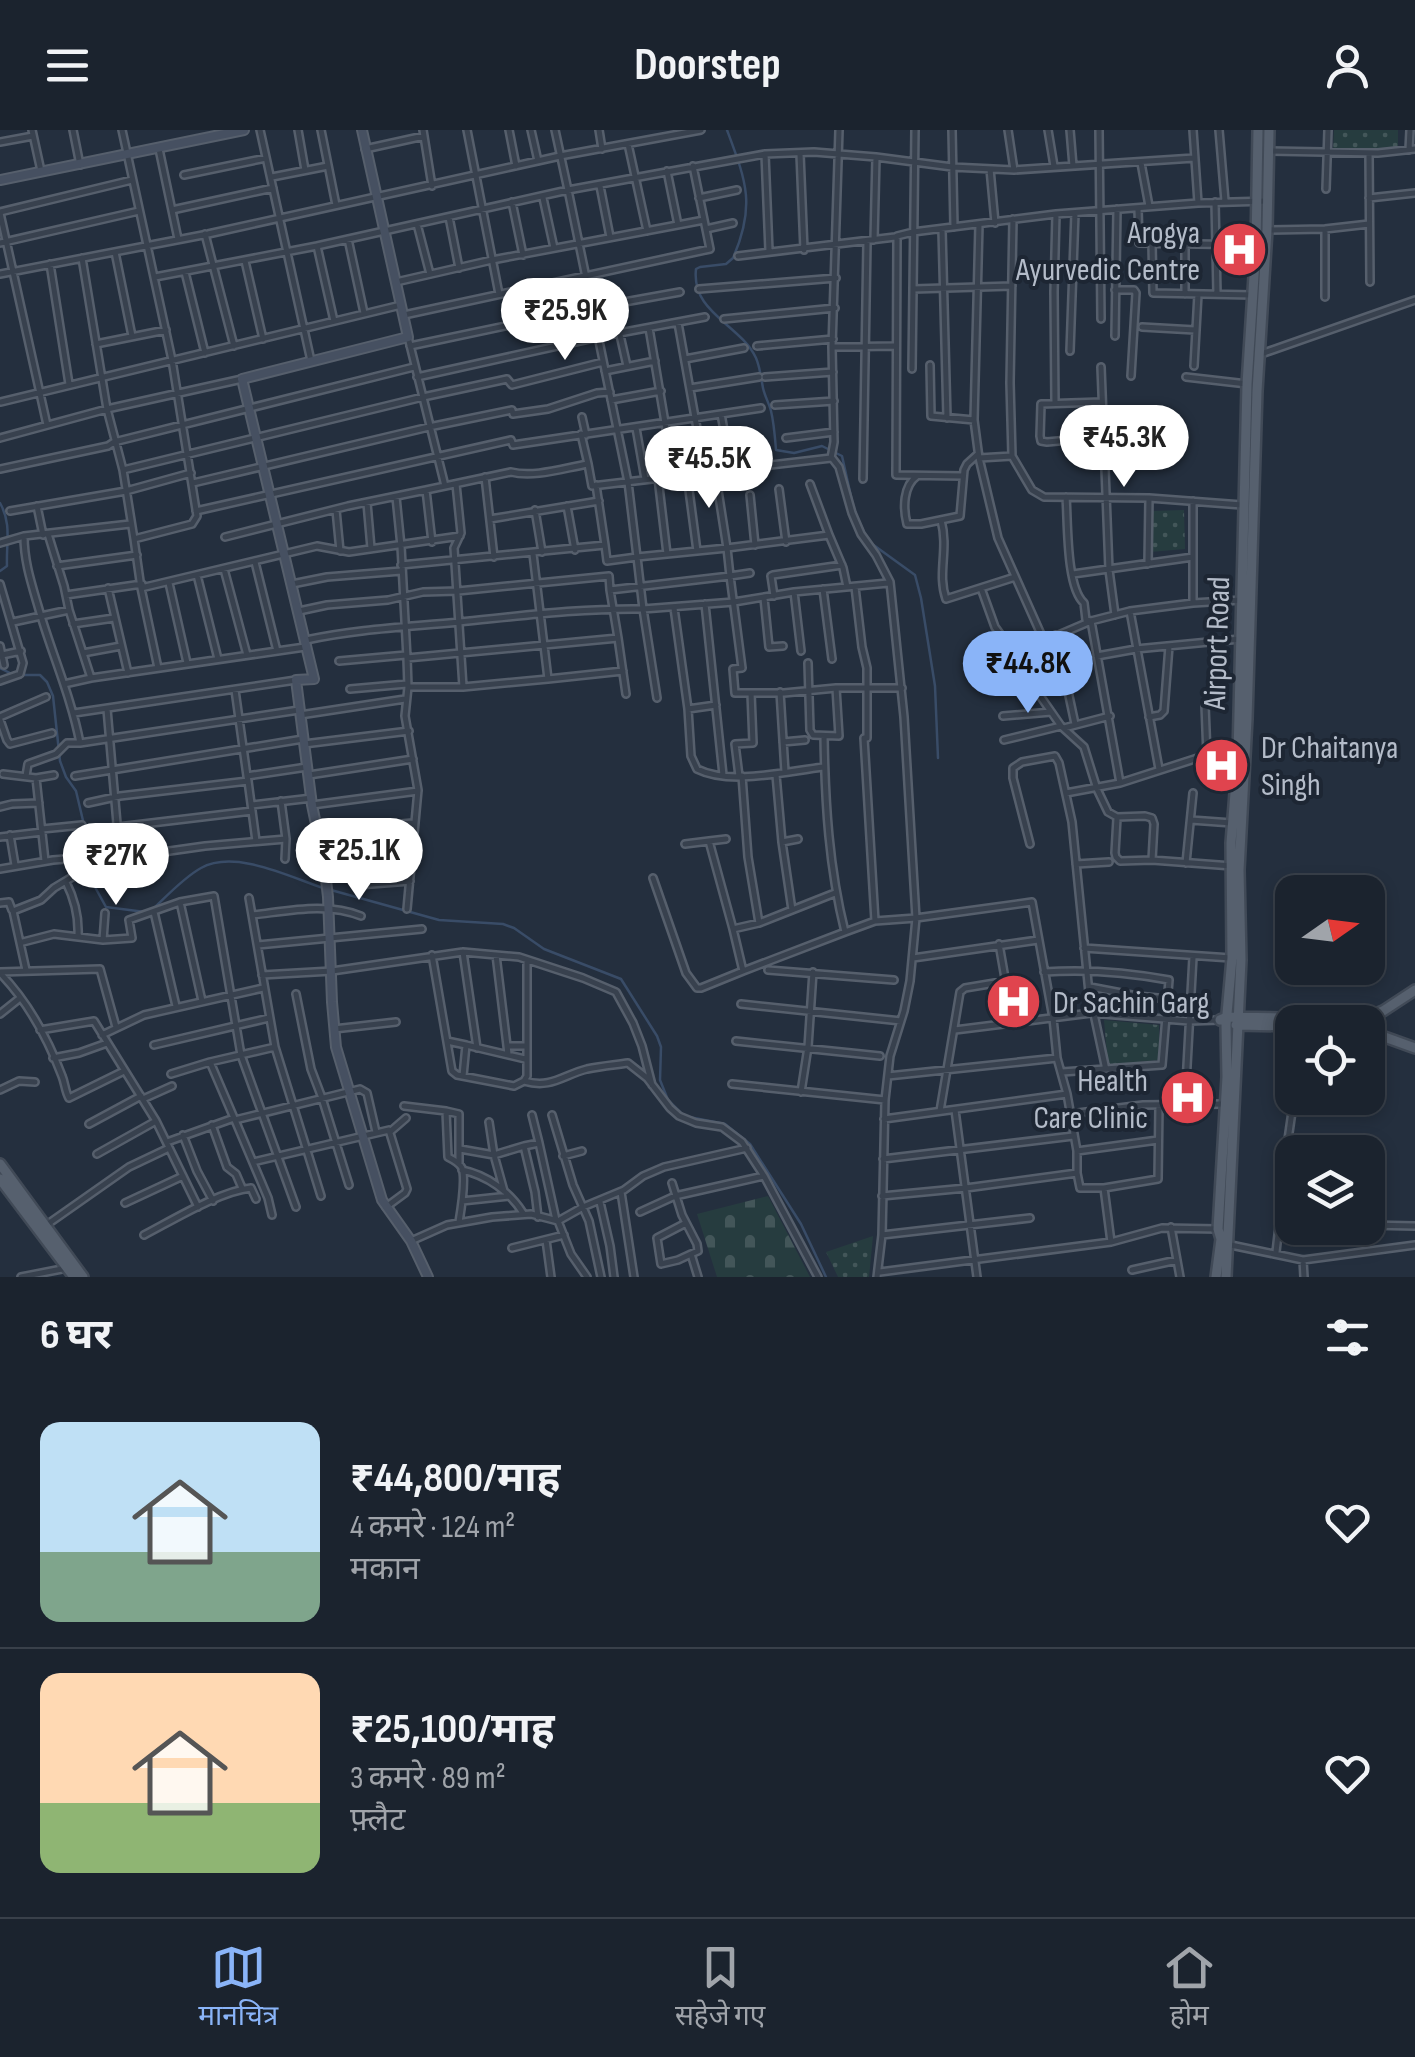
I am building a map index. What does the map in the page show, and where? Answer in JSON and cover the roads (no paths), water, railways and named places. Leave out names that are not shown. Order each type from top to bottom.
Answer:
[{"type":"main road","name":"Airport Road","points":[[1236,959],[1232,823],[1242,600],[1267,230],[1258,130]]},
{"type":"main road","name":"Airport Road","points":[[1216,1277],[1224,1243],[1218,1228],[1236,959],[1250,506],[1248,384],[1256,245],[1269,130]]},
{"type":"main road","points":[[1230,1021],[1369,1017],[1415,990]]},
{"type":"main road","name":"Airport Road","points":[[1226,1277],[1230,1021]]},
{"type":"main road","points":[[1230,1021],[1275,1025]]},
{"type":"main road","points":[[1385,1038],[1415,1048]]},
{"type":"main road","points":[[0,1164],[84,1277]]},
{"type":"main road","points":[[0,1179],[70,1273]]},
{"type":"street","points":[[73,130],[80,164]]},
{"type":"street","points":[[122,130],[179,394],[197,520],[134,539]]},
{"type":"street","points":[[0,180],[205,134],[244,130]]},
{"type":"street","points":[[260,130],[311,361]]},
{"type":"street","points":[[298,130],[305,170]]},
{"type":"street","points":[[321,130],[336,205]]},
{"type":"street","points":[[362,130],[414,367],[445,486]]},
{"type":"street","points":[[467,130],[498,294]]},
{"type":"street","points":[[510,130],[516,166]]},
{"type":"street","points":[[531,130],[538,161]]},
{"type":"street","points":[[555,130],[628,482],[657,698]]},
{"type":"street","points":[[599,130],[602,148]]},
{"type":"street","points":[[0,274],[376,198],[560,156],[702,130]]},
{"type":"street","points":[[831,456],[839,130]]},
{"type":"street","points":[[912,369],[915,130]]},
{"type":"street","points":[[952,130],[954,227]]},
{"type":"street","points":[[1008,130],[1014,170]]},
{"type":"street","points":[[1048,130],[1054,166]]},
{"type":"street","points":[[1070,130],[1072,166]]},
{"type":"street","points":[[1099,130],[1101,318]]},
{"type":"street","points":[[1193,130],[1198,203]]},
{"type":"street","points":[[1219,130],[1225,202]]},
{"type":"street","points":[[1326,188],[1328,130]]},
{"type":"street","points":[[1269,150],[1412,150],[1410,130]]},
{"type":"street","points":[[0,142],[33,133],[41,172]]},
{"type":"street","points":[[365,149],[424,133],[432,186]]},
{"type":"street","points":[[628,144],[648,231]]},
{"type":"street","points":[[159,147],[178,239]]},
{"type":"street","points":[[1369,153],[1370,282]]},
{"type":"street","points":[[154,278],[568,190],[765,154],[837,154],[1014,170],[1194,158]]},
{"type":"street","points":[[765,154],[769,252]]},
{"type":"street","points":[[800,154],[804,250]]},
{"type":"street","points":[[864,479],[865,346],[876,157]]},
{"type":"street","points":[[184,175],[266,158]]},
{"type":"street","points":[[1141,163],[1149,206]]},
{"type":"street","points":[[271,178],[328,166]]},
{"type":"street","points":[[1,402],[364,313],[498,294],[710,249],[692,166]]},
{"type":"street","points":[[990,168],[994,223]]},
{"type":"street","points":[[667,171],[678,225]]},
{"type":"street","points":[[48,426],[2,242],[0,213],[132,180]]},
{"type":"street","points":[[600,186],[610,238]]},
{"type":"street","points":[[172,210],[274,188]]},
{"type":"street","points":[[699,198],[737,190]]},
{"type":"street","points":[[1368,198],[1415,193]]},
{"type":"street","points":[[543,196],[554,248]]},
{"type":"street","points":[[738,256],[1056,214],[1263,201]]},
{"type":"street","points":[[512,202],[523,254]]},
{"type":"street","points":[[1215,202],[1218,294]]},
{"type":"street","points":[[1138,208],[1138,243],[1256,245]]},
{"type":"street","points":[[1115,336],[1116,209]]},
{"type":"street","points":[[2,242],[139,211]]},
{"type":"street","points":[[1070,351],[1075,213]]},
{"type":"street","points":[[1055,403],[1056,214]]},
{"type":"street","points":[[449,217],[460,268]]},
{"type":"street","points":[[1012,219],[1012,456],[1032,490],[1044,497],[1149,498],[1250,506]]},
{"type":"street","points":[[396,282],[704,220]]},
{"type":"street","points":[[706,229],[733,223]]},
{"type":"street","points":[[418,224],[430,274]]},
{"type":"street","points":[[980,224],[974,420],[978,456],[993,521],[1044,641]]},
{"type":"street","points":[[1267,230],[1370,224]]},
{"type":"street","points":[[1325,229],[1325,297]]},
{"type":"street","points":[[942,230],[946,418]]},
{"type":"street","points":[[205,234],[234,346]]},
{"type":"street","points":[[896,238],[896,474],[963,476]]},
{"type":"street","points":[[348,239],[364,313]]},
{"type":"street","points":[[1152,243],[1152,292],[1253,294]]},
{"type":"street","points":[[1185,244],[1185,294]]},
{"type":"street","points":[[317,246],[334,321]]},
{"type":"street","points":[[115,252],[132,336]]},
{"type":"street","points":[[82,258],[158,668]]},
{"type":"street","points":[[246,261],[263,338]]},
{"type":"street","points":[[50,264],[69,384]]},
{"type":"street","points":[[185,272],[205,353]]},
{"type":"street","points":[[699,289],[836,278]]},
{"type":"street","points":[[913,288],[1012,286]]},
{"type":"street","points":[[1115,290],[1136,293],[1131,376]]},
{"type":"street","points":[[0,438],[311,361],[680,292]]},
{"type":"street","points":[[1194,366],[1198,294]]},
{"type":"street","points":[[1261,354],[1415,300]]},
{"type":"street","points":[[724,319],[835,308]]},
{"type":"street","points":[[417,377],[706,317]]},
{"type":"street","points":[[678,323],[705,473]]},
{"type":"street","points":[[1142,327],[1195,330]]},
{"type":"street","points":[[649,328],[674,476]]},
{"type":"street","points":[[96,344],[166,330]]},
{"type":"street","points":[[620,335],[627,367]]},
{"type":"street","points":[[757,346],[896,346]]},
{"type":"street","points":[[685,359],[744,348]]},
{"type":"street","points":[[605,371],[655,361]]},
{"type":"street","points":[[123,470],[423,397],[507,380],[512,385],[603,362]]},
{"type":"street","points":[[930,365],[930,415],[974,420]]},
{"type":"street","points":[[0,469],[108,446],[414,367]]},
{"type":"street","points":[[1102,367],[1109,570],[1115,615]]},
{"type":"street","points":[[690,388],[833,372]]},
{"type":"street","points":[[1186,377],[1248,384]]},
{"type":"street","points":[[74,714],[314,678],[242,380]]},
{"type":"street","points":[[612,400],[660,391]]},
{"type":"street","points":[[193,483],[430,426],[512,410],[513,414],[548,409],[610,392]]},
{"type":"street","points":[[775,405],[834,401]]},
{"type":"street","points":[[1102,402],[1039,406],[1041,440],[1104,437]]},
{"type":"street","points":[[196,511],[511,440],[512,445],[761,408]]},
{"type":"street","points":[[720,414],[732,469]]},
{"type":"street","points":[[582,417],[592,486],[831,456]]},
{"type":"street","points":[[636,427],[645,479]]},
{"type":"street","points":[[786,438],[834,432]]},
{"type":"street","points":[[728,447],[760,442]]},
{"type":"street","points":[[831,456],[840,467],[852,513],[890,582],[902,688],[916,918],[913,958],[890,1056],[885,1100],[878,1274],[1111,1242],[1171,1227],[1218,1228]]},
{"type":"street","points":[[917,476],[908,484],[906,523],[961,514],[967,464],[978,456],[1012,456]]},
{"type":"street","points":[[225,537],[485,477],[588,464]]},
{"type":"street","points":[[715,472],[742,668],[733,670],[735,693],[902,688]]},
{"type":"street","points":[[10,511],[126,491],[191,473]]},
{"type":"street","points":[[687,475],[697,551]]},
{"type":"street","points":[[485,477],[494,557]]},
{"type":"street","points":[[658,478],[666,554]]},
{"type":"street","points":[[456,484],[460,536],[455,544],[455,562],[464,687]]},
{"type":"street","points":[[810,484],[851,587],[867,668],[866,738],[875,921]]},
{"type":"street","points":[[596,485],[626,694]]},
{"type":"street","points":[[779,489],[786,542]]},
{"type":"street","points":[[426,490],[432,542]]},
{"type":"street","points":[[750,495],[756,545]]},
{"type":"street","points":[[396,497],[408,686],[405,716],[418,790],[406,909]]},
{"type":"street","points":[[1066,497],[1073,574],[1078,599],[1084,603],[1086,620],[1091,622]]},
{"type":"street","points":[[1148,564],[1149,498]]},
{"type":"street","points":[[490,519],[599,501]]},
{"type":"street","points":[[1193,603],[1194,502]]},
{"type":"street","points":[[367,503],[370,548]]},
{"type":"street","points":[[37,506],[90,678]]},
{"type":"street","points":[[567,506],[575,550]]},
{"type":"street","points":[[336,510],[340,551]]},
{"type":"street","points":[[535,510],[542,552]]},
{"type":"street","points":[[941,520],[946,542],[944,597],[950,600],[1015,577]]},
{"type":"street","points":[[2,542],[131,524]]},
{"type":"street","points":[[24,536],[25,565],[80,743]]},
{"type":"street","points":[[66,595],[170,582],[317,546],[349,552],[460,536]]},
{"type":"street","points":[[607,561],[828,536]]},
{"type":"street","points":[[292,584],[605,546]]},
{"type":"street","points":[[533,554],[548,679]]},
{"type":"street","points":[[57,566],[137,555]]},
{"type":"street","points":[[1073,574],[1192,557]]},
{"type":"street","points":[[255,562],[277,651]]},
{"type":"street","points":[[774,596],[773,575],[842,565]]},
{"type":"street","points":[[224,569],[248,655]]},
{"type":"street","points":[[610,590],[750,573]]},
{"type":"street","points":[[198,574],[218,659]]},
{"type":"street","points":[[299,612],[423,592],[609,576]]},
{"type":"street","points":[[170,582],[188,663]]},
{"type":"street","points":[[63,684],[277,651],[349,631],[613,608],[674,608],[890,582]]},
{"type":"street","points":[[0,584],[22,670],[0,681]]},
{"type":"street","points":[[981,587],[996,631],[1003,638],[1010,638]]},
{"type":"street","points":[[108,588],[128,674]]},
{"type":"street","points":[[823,589],[832,659]]},
{"type":"street","points":[[794,592],[802,652]]},
{"type":"street","points":[[764,598],[770,647],[782,646]]},
{"type":"street","points":[[1152,860],[1152,818],[1117,817],[1108,812],[1084,747],[1062,727],[1029,680],[1024,676],[981,682],[974,663],[1028,648],[1115,615],[1242,600]]},
{"type":"street","points":[[705,604],[722,776]]},
{"type":"street","points":[[674,608],[691,756],[697,769],[740,776],[824,767]]},
{"type":"street","points":[[12,622],[69,610]]},
{"type":"street","points":[[1130,612],[1160,769]]},
{"type":"street","points":[[74,624],[114,618]]},
{"type":"street","points":[[1091,622],[1120,783]]},
{"type":"street","points":[[1056,635],[1075,724]]},
{"type":"street","points":[[339,661],[618,638]]},
{"type":"street","points":[[1098,656],[1240,639]]},
{"type":"street","points":[[0,646],[4,664]]},
{"type":"street","points":[[82,653],[121,646]]},
{"type":"street","points":[[1148,718],[1164,711],[1169,646]]},
{"type":"street","points":[[2,655],[20,651]]},
{"type":"street","points":[[808,663],[811,733],[840,735],[836,688]]},
{"type":"street","points":[[1029,680],[1062,669]]},
{"type":"street","points":[[350,689],[464,687],[623,671]]},
{"type":"street","points":[[296,680],[324,864],[339,1057],[386,1207],[410,1241],[428,1277]]},
{"type":"street","points":[[234,689],[256,841]]},
{"type":"street","points":[[751,692],[753,744],[735,744],[760,923]]},
{"type":"street","points":[[780,692],[784,772]]},
{"type":"street","points":[[46,698],[0,718],[10,744],[52,733]]},
{"type":"street","points":[[26,776],[28,764],[68,743],[406,699]]},
{"type":"street","points":[[688,709],[716,704]]},
{"type":"street","points":[[1205,705],[1207,756]]},
{"type":"street","points":[[107,709],[126,882]]},
{"type":"street","points":[[1003,716],[1051,712]]},
{"type":"street","points":[[1004,740],[1110,716]]},
{"type":"street","points":[[75,776],[243,747],[408,730]]},
{"type":"street","points":[[824,736],[828,843],[845,932]]},
{"type":"street","points":[[782,742],[805,740]]},
{"type":"street","points":[[1066,793],[1120,783],[1207,756],[1238,754]]},
{"type":"street","points":[[1030,844],[1013,768],[1055,756],[1072,822],[1086,969],[1106,1070]]},
{"type":"street","points":[[88,803],[248,778],[414,760]]},
{"type":"street","points":[[4,774],[36,778],[54,774]]},
{"type":"street","points":[[776,774],[792,910]]},
{"type":"street","points":[[36,778],[45,861]]},
{"type":"street","points":[[94,830],[282,801],[312,802],[418,790]]},
{"type":"street","points":[[1186,864],[1193,793]]},
{"type":"street","points":[[282,801],[285,860]]},
{"type":"street","points":[[0,807],[38,804]]},
{"type":"street","points":[[1117,817],[1117,860],[1232,866]]},
{"type":"street","points":[[1191,820],[1232,823]]},
{"type":"street","points":[[318,835],[414,823]]},
{"type":"street","points":[[0,837],[82,825]]},
{"type":"street","points":[[10,835],[15,865]]},
{"type":"street","points":[[13,911],[41,900],[99,861],[286,839]]},
{"type":"street","points":[[684,844],[726,839]]},
{"type":"street","points":[[782,842],[798,840]]},
{"type":"street","points":[[710,841],[742,972]]},
{"type":"street","points":[[324,864],[412,852]]},
{"type":"street","points":[[150,854],[154,870]]},
{"type":"street","points":[[0,869],[78,858]]},
{"type":"street","points":[[352,859],[358,885],[410,881]]},
{"type":"street","points":[[1076,864],[1110,862]]},
{"type":"street","points":[[653,878],[686,974],[697,988],[875,921],[1032,902],[1057,1058],[1077,1151],[1080,1188],[1158,1180],[1159,1105]]},
{"type":"street","points":[[66,882],[75,902],[78,936]]},
{"type":"street","points":[[733,929],[760,923],[835,894]]},
{"type":"street","points":[[22,942],[54,934],[102,940],[132,938],[129,920],[180,902],[214,896],[241,1055],[296,1207]]},
{"type":"street","points":[[249,898],[275,1048],[321,1196]]},
{"type":"street","points":[[0,902],[9,902],[13,911],[26,970]]},
{"type":"street","points":[[180,902],[202,1001]]},
{"type":"street","points":[[252,915],[328,903],[361,916]]},
{"type":"street","points":[[154,912],[176,1006]]},
{"type":"street","points":[[102,940],[105,913]]},
{"type":"street","points":[[258,946],[422,929]]},
{"type":"street","points":[[913,958],[1038,940]]},
{"type":"street","points":[[999,944],[1013,1024]]},
{"type":"street","points":[[1084,948],[1236,959]]},
{"type":"street","points":[[262,976],[463,952],[520,958],[616,992],[633,1022],[652,1084]]},
{"type":"street","points":[[463,952],[478,1048]]},
{"type":"street","points":[[432,955],[452,1070],[463,1076],[514,1086],[524,1081],[550,1084],[581,1071],[628,1063],[638,1069],[679,1116],[696,1124],[722,1127],[737,1136],[764,1176],[818,1277]]},
{"type":"street","points":[[496,956],[508,1054]]},
{"type":"street","points":[[1186,1084],[1192,957]]},
{"type":"street","points":[[524,1081],[527,961]]},
{"type":"street","points":[[0,973],[100,969],[116,1027]]},
{"type":"street","points":[[1044,972],[1086,969],[1169,980],[1162,1064],[1061,1072]]},
{"type":"street","points":[[768,970],[894,980]]},
{"type":"street","points":[[801,1092],[814,972]]},
{"type":"street","points":[[0,973],[40,1030],[69,1098],[124,1071]]},
{"type":"street","points":[[940,1112],[958,996],[962,990],[1007,982]]},
{"type":"street","points":[[1090,987],[1168,999]]},
{"type":"street","points":[[102,1034],[144,1015],[263,988]]},
{"type":"street","points":[[296,994],[311,1070],[350,1185]]},
{"type":"street","points":[[0,1014],[20,998]]},
{"type":"street","points":[[741,1004],[901,1021]]},
{"type":"street","points":[[954,1030],[1093,1013],[1230,1021]]},
{"type":"street","points":[[154,1045],[269,1018]]},
{"type":"street","points":[[40,1030],[94,1021],[156,1121],[198,1207]]},
{"type":"street","points":[[334,1028],[396,1022]]},
{"type":"street","points":[[736,1041],[880,1056]]},
{"type":"street","points":[[447,1042],[526,1059]]},
{"type":"street","points":[[53,1058],[107,1043]]},
{"type":"street","points":[[463,1076],[466,1045]]},
{"type":"street","points":[[507,1046],[527,1046]]},
{"type":"street","points":[[170,1074],[275,1048]]},
{"type":"street","points":[[888,1076],[1057,1058]]},
{"type":"street","points":[[210,1062],[272,1214]]},
{"type":"street","points":[[0,1090],[19,1081],[34,1082]]},
{"type":"street","points":[[732,1084],[885,1100]]},
{"type":"street","points":[[90,1124],[172,1086]]},
{"type":"street","points":[[45,1226],[129,1167],[183,1135],[212,1125],[366,1090],[376,1132]]},
{"type":"street","points":[[884,1118],[1067,1094]]},
{"type":"street","points":[[1070,1114],[1159,1105],[1225,1104]]},
{"type":"street","points":[[404,1106],[460,1114],[462,1200],[458,1222]]},
{"type":"street","points":[[955,1110],[977,1277]]},
{"type":"street","points":[[446,1111],[450,1159],[506,1194],[523,1214]]},
{"type":"street","points":[[532,1115],[556,1221],[584,1277]]},
{"type":"street","points":[[552,1116],[584,1207],[601,1277]]},
{"type":"street","points":[[253,1162],[391,1131],[406,1118]]},
{"type":"street","points":[[97,1154],[156,1121]]},
{"type":"street","points":[[490,1122],[494,1155],[506,1194]]},
{"type":"street","points":[[212,1125],[228,1168],[236,1174],[242,1189]]},
{"type":"street","points":[[386,1207],[408,1189],[391,1131]]},
{"type":"street","points":[[183,1135],[213,1201]]},
{"type":"street","points":[[883,1159],[1073,1136]]},
{"type":"street","points":[[1077,1151],[1159,1140]]},
{"type":"street","points":[[460,1149],[494,1155],[539,1143]]},
{"type":"street","points":[[524,1146],[538,1217]]},
{"type":"street","points":[[410,1241],[458,1222],[523,1214],[556,1221],[664,1167],[747,1148]]},
{"type":"street","points":[[563,1156],[582,1151]]},
{"type":"street","points":[[882,1196],[1077,1173]]},
{"type":"street","points":[[125,1203],[183,1176]]},
{"type":"street","points":[[640,1212],[675,1196],[764,1176]]},
{"type":"street","points":[[672,1183],[698,1250],[662,1264],[656,1243],[659,1237],[686,1224]]},
{"type":"street","points":[[144,1235],[242,1189],[251,1188],[256,1199]]},
{"type":"street","points":[[1104,1188],[1111,1242]]},
{"type":"street","points":[[620,1192],[634,1277]]},
{"type":"street","points":[[462,1200],[506,1194]]},
{"type":"street","points":[[600,1202],[614,1277]]},
{"type":"street","points":[[882,1234],[1030,1218]]},
{"type":"street","points":[[1385,1225],[1415,1226]]},
{"type":"street","points":[[1171,1227],[1180,1277]]},
{"type":"street","points":[[512,1248],[564,1235]]},
{"type":"street","points":[[546,1239],[551,1277]]},
{"type":"street","points":[[1224,1243],[1302,1260],[1415,1245]]},
{"type":"street","points":[[1276,1252],[1277,1245]]},
{"type":"street","points":[[691,1254],[698,1277]]},
{"type":"street","points":[[1132,1270],[1176,1260]]},
{"type":"street","points":[[1302,1260],[1304,1277]]},
{"type":"street","points":[[21,1277],[70,1273]]},
{"type":"waterway","points":[[727,130],[746,193],[744,223],[733,258],[726,264],[696,269],[696,284],[709,308],[749,346],[756,358],[772,416],[776,450],[794,453],[822,446],[842,456],[854,510],[868,541],[915,575],[935,686],[938,758]]},
{"type":"waterway","points":[[0,503],[8,534],[7,566],[0,571]]},
{"type":"waterway","points":[[0,668],[12,674]]},
{"type":"waterway","points":[[20,675],[40,675],[53,696],[60,761],[76,791],[89,846],[90,878],[106,907],[145,912]]},
{"type":"waterway","points":[[152,910],[188,877],[215,863],[246,863],[323,888]]},
{"type":"waterway","points":[[331,890],[439,920],[503,924],[544,949],[621,979],[657,1036],[661,1047],[660,1080],[668,1100],[684,1116],[725,1124],[750,1144],[801,1224],[826,1277]]},
{"type":"place","name":"Arogya Ayurvedic Centre","points":[[1239,250]]},
{"type":"place","name":"Dr Chaitanya Singh","points":[[1222,765]]},
{"type":"place","name":"Dr Sachin Garg","points":[[1014,1002]]},
{"type":"place","name":"Health Care Clinic","points":[[1187,1098]]}]
